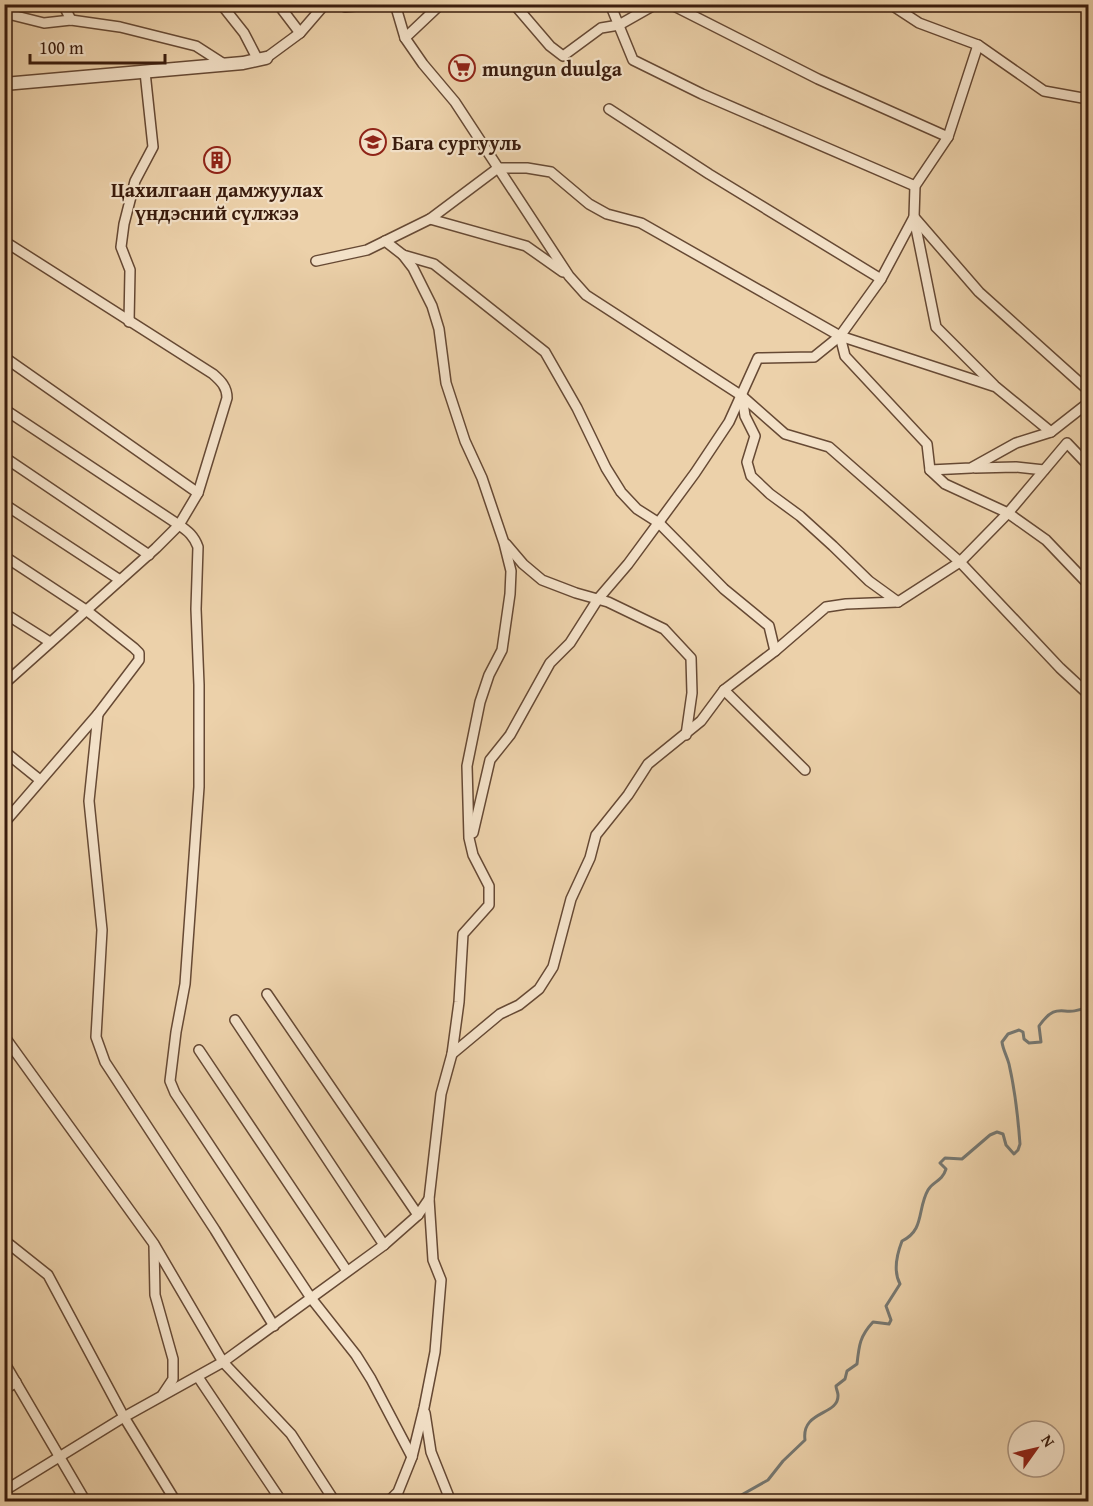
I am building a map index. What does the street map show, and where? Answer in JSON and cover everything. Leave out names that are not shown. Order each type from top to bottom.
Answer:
[{"type":"street","points":[[63,4],[70,20]]},
{"type":"street","points":[[221,4],[262,59]]},
{"type":"street","points":[[278,4],[300,33]]},
{"type":"street","points":[[4,84],[262,59],[300,33],[325,4]]},
{"type":"street","points":[[339,4],[345,7],[376,4]]},
{"type":"street","points":[[395,4],[405,38],[423,64],[455,102],[569,276],[586,295],[742,396],[785,434],[829,447],[960,562],[1060,668],[1089,694]]},
{"type":"street","points":[[405,38],[441,4]]},
{"type":"street","points":[[514,4],[550,46],[562,56],[601,28],[619,25],[656,4]]},
{"type":"street","points":[[610,4],[633,60],[702,94],[915,186]]},
{"type":"street","points":[[670,4],[818,79],[948,137]]},
{"type":"street","points":[[890,4],[919,22],[978,45],[1044,91],[1089,99]]},
{"type":"street","points":[[4,13],[45,23],[70,20],[120,27],[196,46],[224,64]]},
{"type":"street","points":[[978,45],[948,137],[915,186],[914,217],[936,327],[996,387],[1051,432]]},
{"type":"street","points":[[129,322],[130,270],[121,247],[124,224],[135,181],[153,147],[145,72]]},
{"type":"street","points":[[609,109],[881,279]]},
{"type":"street","points":[[316,261],[367,250],[430,219],[498,168],[527,168],[551,172],[589,204],[607,214],[641,223],[840,336],[996,387]]},
{"type":"street","points":[[473,855],[473,831],[490,760],[510,735],[550,663],[570,643],[598,599],[659,522],[729,422],[758,358],[814,357],[840,336],[881,279],[914,217]]},
{"type":"street","points":[[914,217],[979,292],[1089,390]]},
{"type":"street","points":[[430,219],[526,246],[569,276]]},
{"type":"street","points":[[4,241],[213,374],[227,391],[227,398],[198,494],[179,525],[149,555],[4,684]]},
{"type":"street","points":[[385,241],[403,255],[413,268],[432,306],[439,328],[446,383],[465,441],[482,478],[511,571],[502,650],[489,675],[480,702],[467,766],[469,838],[473,855],[489,885],[489,905],[464,934],[452,1054],[441,1094],[429,1199],[433,1260],[441,1280],[435,1352],[412,1456],[398,1492],[388,1502]]},
{"type":"street","points":[[403,255],[434,264],[545,352],[621,492],[637,509],[659,522],[724,589],[769,626],[775,651]]},
{"type":"street","points":[[840,336],[845,356],[927,444],[930,470],[945,484],[1008,513],[1046,540],[1089,584]]},
{"type":"street","points":[[4,357],[198,494]]},
{"type":"street","points":[[742,396],[745,416],[754,436],[747,462],[752,476],[770,494],[800,516],[869,581],[898,602]]},
{"type":"street","points":[[971,468],[1016,443],[1051,432],[1089,403]]},
{"type":"street","points":[[4,410],[190,532],[198,548],[195,609],[200,685],[199,787],[185,984],[170,1081],[175,1093],[311,1298],[356,1355],[412,1456]]},
{"type":"street","points":[[452,1054],[500,1014],[519,1005],[539,989],[553,967],[571,899],[590,858],[596,835],[628,795],[648,764],[701,721],[724,690],[826,608],[846,604],[898,602],[960,562],[1008,513],[1067,443],[1089,465]]},
{"type":"street","points":[[4,457],[149,555]]},
{"type":"street","points":[[930,470],[1016,467],[1044,470]]},
{"type":"street","points":[[4,504],[120,580]]},
{"type":"street","points":[[504,543],[542,580],[598,599],[664,629],[691,658],[692,693],[686,735]]},
{"type":"street","points":[[4,556],[86,610],[139,653],[139,660],[98,714],[4,823]]},
{"type":"street","points":[[4,613],[50,642]]},
{"type":"street","points":[[724,690],[806,770]]},
{"type":"street","points":[[98,714],[89,801],[102,930],[96,1038],[105,1062],[215,1230],[274,1326]]},
{"type":"street","points":[[4,751],[40,780]]},
{"type":"street","points":[[267,994],[418,1215]]},
{"type":"street","points":[[235,1020],[384,1245]]},
{"type":"street","points":[[4,1036],[154,1244],[223,1362],[291,1434],[335,1502]]},
{"type":"street","points":[[199,1050],[346,1271]]},
{"type":"street","points":[[4,1491],[124,1417],[223,1362],[384,1245],[418,1215],[429,1199]]},
{"type":"street","points":[[4,1240],[48,1275],[124,1417],[176,1502]]},
{"type":"street","points":[[154,1244],[155,1295],[173,1359],[173,1379],[162,1396]]},
{"type":"street","points":[[4,1362],[86,1502]]},
{"type":"street","points":[[198,1377],[282,1502]]},
{"type":"street","points":[[4,1390],[16,1382]]},
{"type":"street","points":[[424,1408],[431,1452],[451,1502]]},
{"type":"waterway","points":[[729,1502],[768,1480],[783,1461],[805,1440],[805,1430],[809,1423],[837,1402],[836,1386],[845,1379],[847,1371],[857,1364],[865,1332],[873,1322],[889,1324],[891,1320],[886,1306],[900,1284],[896,1268],[900,1246],[902,1241],[914,1231],[928,1190],[940,1179],[946,1169],[940,1163],[945,1158],[962,1159],[990,1135],[997,1132],[1003,1134],[1006,1145],[1014,1154],[1018,1150],[1020,1144],[1015,1094],[1002,1042],[1008,1034],[1019,1030],[1023,1032],[1024,1039],[1029,1043],[1041,1042],[1039,1026],[1052,1013],[1080,1010],[1088,1006]]},
{"type":"place","name":"mungun duulga","points":[[462,68]]},
{"type":"place","name":"Бага сургууль","points":[[373,142]]},
{"type":"place","name":"Цахилгаан дамжуулах үндэсний сүлжээ","points":[[217,160]]}]
